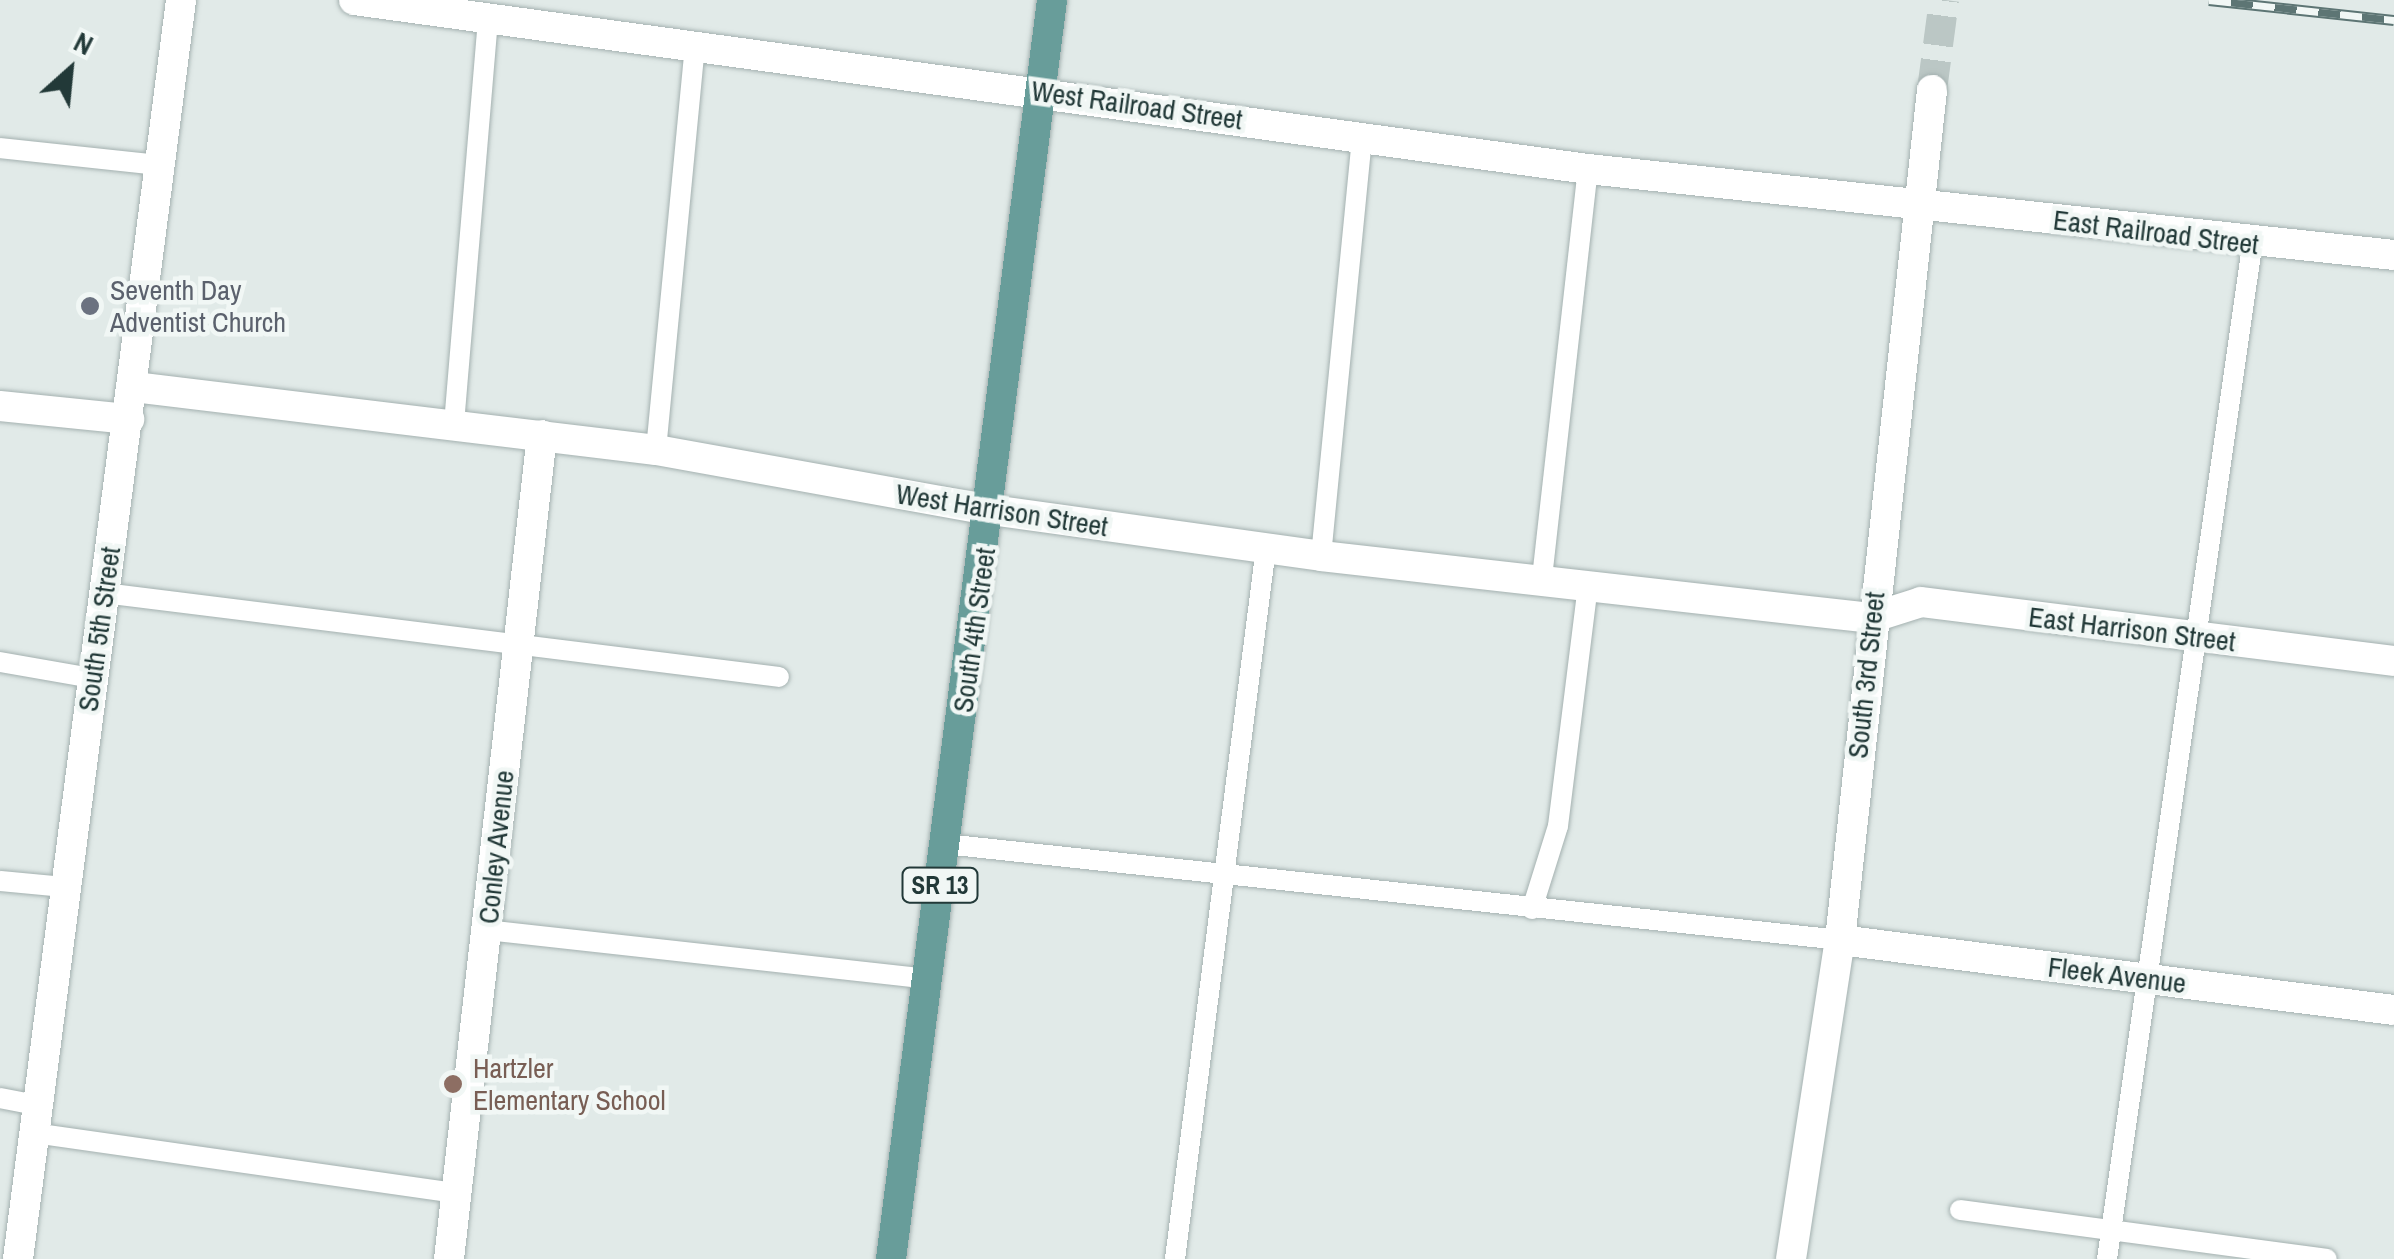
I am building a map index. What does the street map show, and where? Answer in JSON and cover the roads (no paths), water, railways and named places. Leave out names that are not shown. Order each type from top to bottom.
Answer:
[{"type":"main road","name":"South 4th Street","points":[[891,1259],[1044,91],[1052,0]]},
{"type":"street","name":"South 5th Street","points":[[18,1259],[182,0]]},
{"type":"street","name":"West Railroad Street","points":[[354,0],[1044,91],[1588,169],[1920,201]]},
{"type":"street","name":"South 3rd Street","points":[[1792,1259],[1840,940],[1871,618],[1932,90]]},
{"type":"street","name":"East Railroad Street","points":[[1920,201],[2252,246],[2394,255]]},
{"type":"street","name":"West Harrison Street","points":[[134,387],[656,450],[990,510],[1322,556],[1871,618]]},
{"type":"street","points":[[0,406],[129,419]]},
{"type":"street","name":"Conley Avenue","points":[[449,1259],[542,435]]},
{"type":"street","name":"East Harrison Street","points":[[1871,618],[1922,602],[2394,662]]},
{"type":"street","name":"Fleek Avenue","points":[[1840,940],[2394,1010]]},
{"type":"lane","points":[[454,424],[488,17]]},
{"type":"lane","points":[[656,450],[695,44]]},
{"type":"lane","points":[[1322,556],[1362,138]]},
{"type":"lane","points":[[0,148],[158,165]]},
{"type":"lane","points":[[1542,578],[1588,169]]},
{"type":"lane","points":[[2107,1259],[2200,638],[2252,246]]},
{"type":"lane","points":[[1175,1259],[1266,548]]},
{"type":"lane","points":[[1532,909],[1558,826],[1588,585]]},
{"type":"lane","points":[[104,593],[519,641],[779,677]]},
{"type":"lane","points":[[0,662],[92,678]]},
{"type":"lane","points":[[945,844],[1221,878],[1840,940]]},
{"type":"lane","points":[[0,880],[65,888]]},
{"type":"lane","points":[[486,930],[927,980]]},
{"type":"lane","points":[[0,1098],[35,1119],[457,1193]]},
{"type":"lane","points":[[1960,1210],[2327,1259]]},
{"type":"tunnel","points":[[1932,90],[1944,0]]},
{"type":"railway","points":[[2209,0],[2394,20]]},
{"type":"place","name":"Seventh Day Adventist Church","points":[[90,306]]},
{"type":"place","name":"Hartzler Elementary School","points":[[453,1084]]}]
